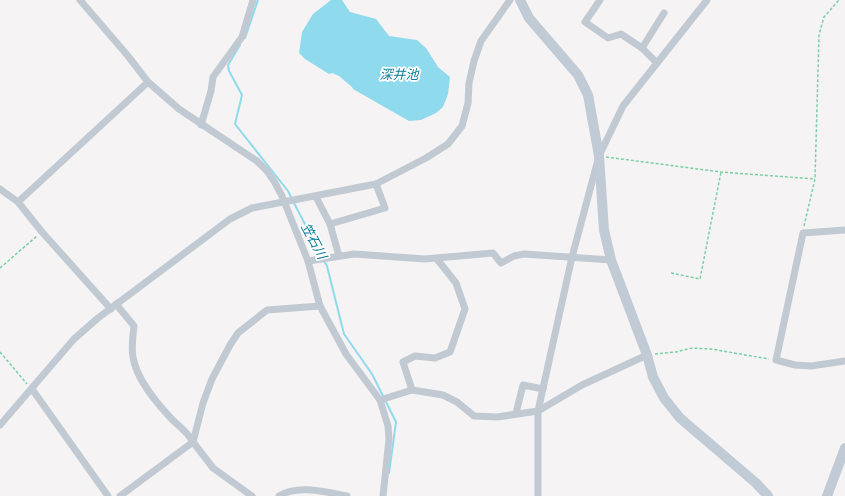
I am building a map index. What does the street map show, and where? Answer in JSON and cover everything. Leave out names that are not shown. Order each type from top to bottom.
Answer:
[{"type":"street","points":[[80,0],[128,56],[148,82],[179,109],[201,125],[257,161],[274,181],[285,202],[308,261],[320,306],[346,354],[380,400],[388,426],[389,439],[383,496]]},
{"type":"street","points":[[201,125],[211,91],[213,77],[242,37],[253,0]]},
{"type":"street","points":[[0,425],[74,339],[98,318],[230,219],[252,208],[316,197],[376,184],[426,158],[448,144],[462,126],[468,103],[469,83],[474,61],[481,41],[510,0]]},
{"type":"street","points":[[520,0],[529,18],[578,75],[588,95],[599,156],[604,230],[611,260],[647,355],[653,377],[671,409],[756,483],[768,496]]},
{"type":"street","points":[[600,0],[585,22],[608,38],[621,34],[642,48],[657,64]]},
{"type":"street","points":[[538,496],[538,411],[572,257],[599,156],[623,106],[707,0]]},
{"type":"street","points":[[642,48],[664,13]]},
{"type":"street","points":[[18,202],[148,82]]},
{"type":"street","points":[[330,224],[385,208],[376,184]]},
{"type":"street","points":[[0,188],[18,202],[42,232],[134,326],[133,356],[136,368],[145,386],[167,414],[188,433],[193,442],[214,468],[252,496]]},
{"type":"street","points":[[316,197],[330,224],[339,256]]},
{"type":"street","points":[[845,230],[803,233],[776,360],[795,365],[811,366],[845,361]]},
{"type":"street","points":[[308,261],[354,254],[437,259],[493,253],[501,263],[514,256],[524,254],[611,260]]},
{"type":"street","points":[[412,390],[403,362],[415,356],[435,358],[450,352],[465,309],[456,283],[437,259]]},
{"type":"street","points":[[120,496],[193,442],[203,402],[212,379],[238,333],[267,310],[320,306]]},
{"type":"street","points":[[380,400],[412,390],[443,395],[457,402],[474,416],[497,417],[516,413],[538,411],[582,385],[647,355]]},
{"type":"street","points":[[516,413],[523,385],[543,389]]},
{"type":"street","points":[[32,389],[108,496]]},
{"type":"street","points":[[827,496],[845,448]]},
{"type":"street","points":[[279,496],[286,491],[300,490],[319,491],[347,496]]},
{"type":"path","points":[[803,233],[815,179],[819,35],[824,17],[839,0]]},
{"type":"path","points":[[599,156],[722,172],[815,179]]},
{"type":"path","points":[[671,273],[700,279],[722,172]]},
{"type":"path","points":[[0,268],[42,232]]},
{"type":"path","points":[[647,355],[676,352],[692,348],[711,349],[776,360]]},
{"type":"path","points":[[0,352],[32,389]]},
{"type":"water","name":"深井池","points":[[331,0],[342,0],[350,12],[376,19],[389,36],[417,40],[426,48],[438,67],[450,77],[448,94],[443,107],[436,113],[421,120],[409,121],[353,89],[339,76],[332,73],[329,74],[305,59],[299,53],[302,32],[313,14]]},
{"type":"waterway","name":"笠石川","points":[[245,38],[258,0]]},
{"type":"waterway","name":"笠石川","points":[[240,45],[228,65],[229,71],[242,95],[235,124],[288,191],[292,199]]},
{"type":"waterway","name":"笠石川","points":[[294,203],[322,257]]},
{"type":"waterway","name":"笠石川","points":[[324,261],[327,266],[344,334],[372,374],[383,396]]},
{"type":"waterway","name":"笠石川","points":[[385,400],[396,422],[389,473]]}]
